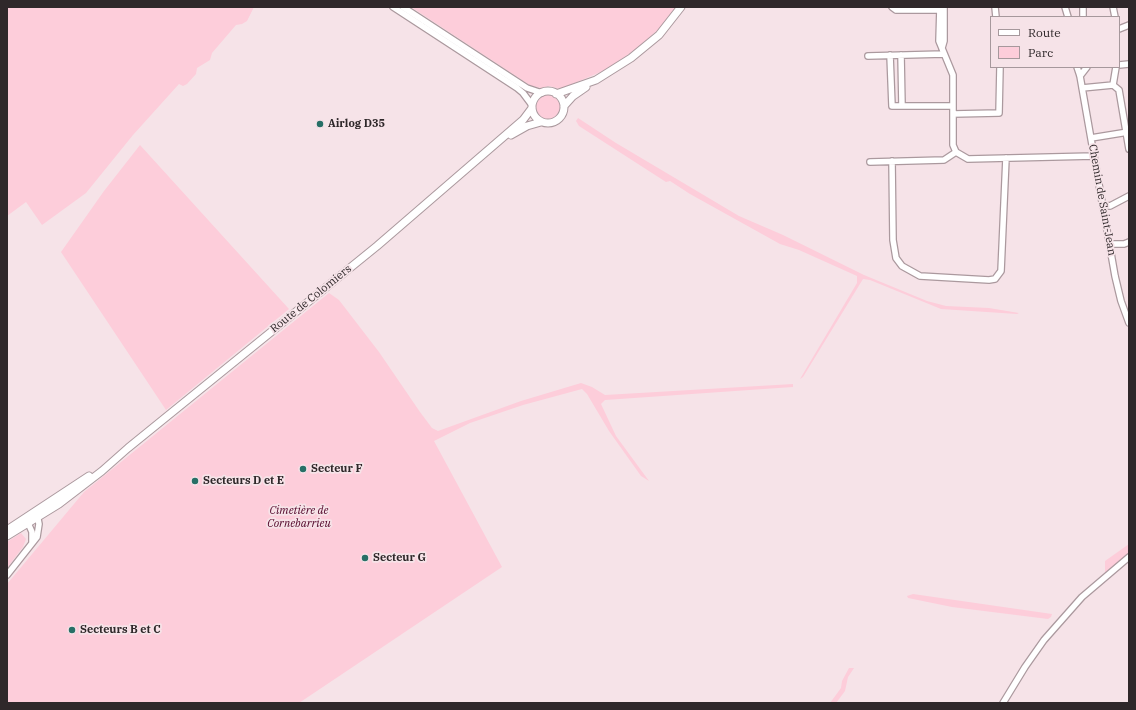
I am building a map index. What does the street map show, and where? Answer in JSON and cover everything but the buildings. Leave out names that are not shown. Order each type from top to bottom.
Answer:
[{"type":"main road","points":[[564,106],[561,99],[552,92],[542,93],[534,99],[532,107],[536,118],[541,122],[552,123],[557,120],[563,112],[564,106],[573,96],[645,49],[664,30],[681,7]]},
{"type":"main road","points":[[556,94],[596,80]]},
{"type":"main road","name":"Route de Colomiers","points":[[33,519],[88,482],[377,246],[523,120],[532,107]]},
{"type":"main road","name":"Route de Colomiers","points":[[491,147],[527,126],[541,122]]},
{"type":"main road","points":[[7,530],[33,519]]},
{"type":"main road","points":[[7,536],[33,519]]},
{"type":"street","points":[[393,7],[517,88],[532,107]]},
{"type":"street","points":[[403,7],[527,88],[542,93]]},
{"type":"street","points":[[892,7],[896,10],[942,9],[944,41],[943,51],[953,75],[953,146],[956,152],[968,159],[1094,156]]},
{"type":"street","points":[[868,56],[943,51]]},
{"type":"street","points":[[890,55],[892,106],[953,106]]},
{"type":"street","points":[[901,55],[902,106]]},
{"type":"street","points":[[953,114],[999,113],[1000,68]]},
{"type":"street","name":"Chemin de Saint-Jean","points":[[1077,68],[1104,205],[1115,276],[1121,301],[1129,323]]},
{"type":"street","points":[[1080,76],[1086,68]]},
{"type":"street","points":[[1114,85],[1116,68]]},
{"type":"street","points":[[1082,88],[1114,85]]},
{"type":"street","points":[[1114,85],[1119,90],[1128,132],[1129,149]]},
{"type":"street","points":[[1091,138],[1128,132]]},
{"type":"street","points":[[870,162],[944,160],[956,152]]},
{"type":"street","points":[[892,161],[893,240],[896,258],[902,266],[920,276],[989,280],[995,279],[1001,271],[1006,158]]},
{"type":"street","points":[[1104,205],[1110,206],[1129,196]]},
{"type":"street","points":[[1110,244],[1124,244],[1129,242]]},
{"type":"street","points":[[32,543],[33,519]]},
{"type":"street","points":[[7,575],[32,543],[39,531],[33,519]]},
{"type":"street","points":[[1003,703],[1044,640],[1082,597],[1129,557]]},
{"type":"green space","points":[[7,7],[254,7],[247,21],[236,25],[212,53],[210,60],[197,68],[196,74],[187,84],[183,86],[179,84],[133,135],[86,193],[42,225],[26,202],[7,216]]},
{"type":"green space","points":[[411,7],[676,7],[661,27],[635,50],[605,70],[561,89],[549,86],[541,88],[531,86]]},
{"type":"green space","points":[[548,95],[556,99],[560,107],[556,115],[548,119],[540,115],[536,107],[540,99]]},
{"type":"green space","points":[[578,118],[616,143],[739,216],[783,235],[864,275],[927,301],[946,306],[989,308],[1019,313],[941,309],[870,280],[863,279],[803,377],[800,379],[857,283],[857,276],[799,250],[780,244],[690,194],[670,181],[666,182],[579,126],[576,121]]},
{"type":"green space","points":[[140,145],[289,309],[166,410],[61,252],[104,191]]},
{"type":"green space","name":"Cimetière de Cornebarrieu","points":[[329,293],[339,300],[379,352],[432,428],[438,431],[521,401],[581,383],[592,387],[605,395],[793,384],[793,387],[605,400],[601,404],[616,436],[649,481],[641,476],[609,431],[587,394],[582,389],[523,405],[470,423],[434,441],[502,567],[299,703],[7,703],[7,584],[84,492]]},
{"type":"green space","points":[[21,533],[26,539],[23,547],[7,568],[7,542]]},
{"type":"green space","points":[[1129,544],[1129,554],[1105,573],[1105,561]]},
{"type":"green space","points":[[913,594],[1052,614],[1048,619],[952,607],[908,598],[907,596]]},
{"type":"green space","points":[[849,668],[854,668],[848,677],[845,691],[836,703],[830,703],[841,688],[842,681]]},
{"type":"place","name":"Airlog D35","points":[[320,124]]},
{"type":"place","name":"Secteur F","points":[[303,469]]},
{"type":"place","name":"Secteurs D et E","points":[[195,481]]},
{"type":"place","name":"Secteur G","points":[[365,558]]},
{"type":"place","name":"Secteurs B et C","points":[[72,630]]}]
